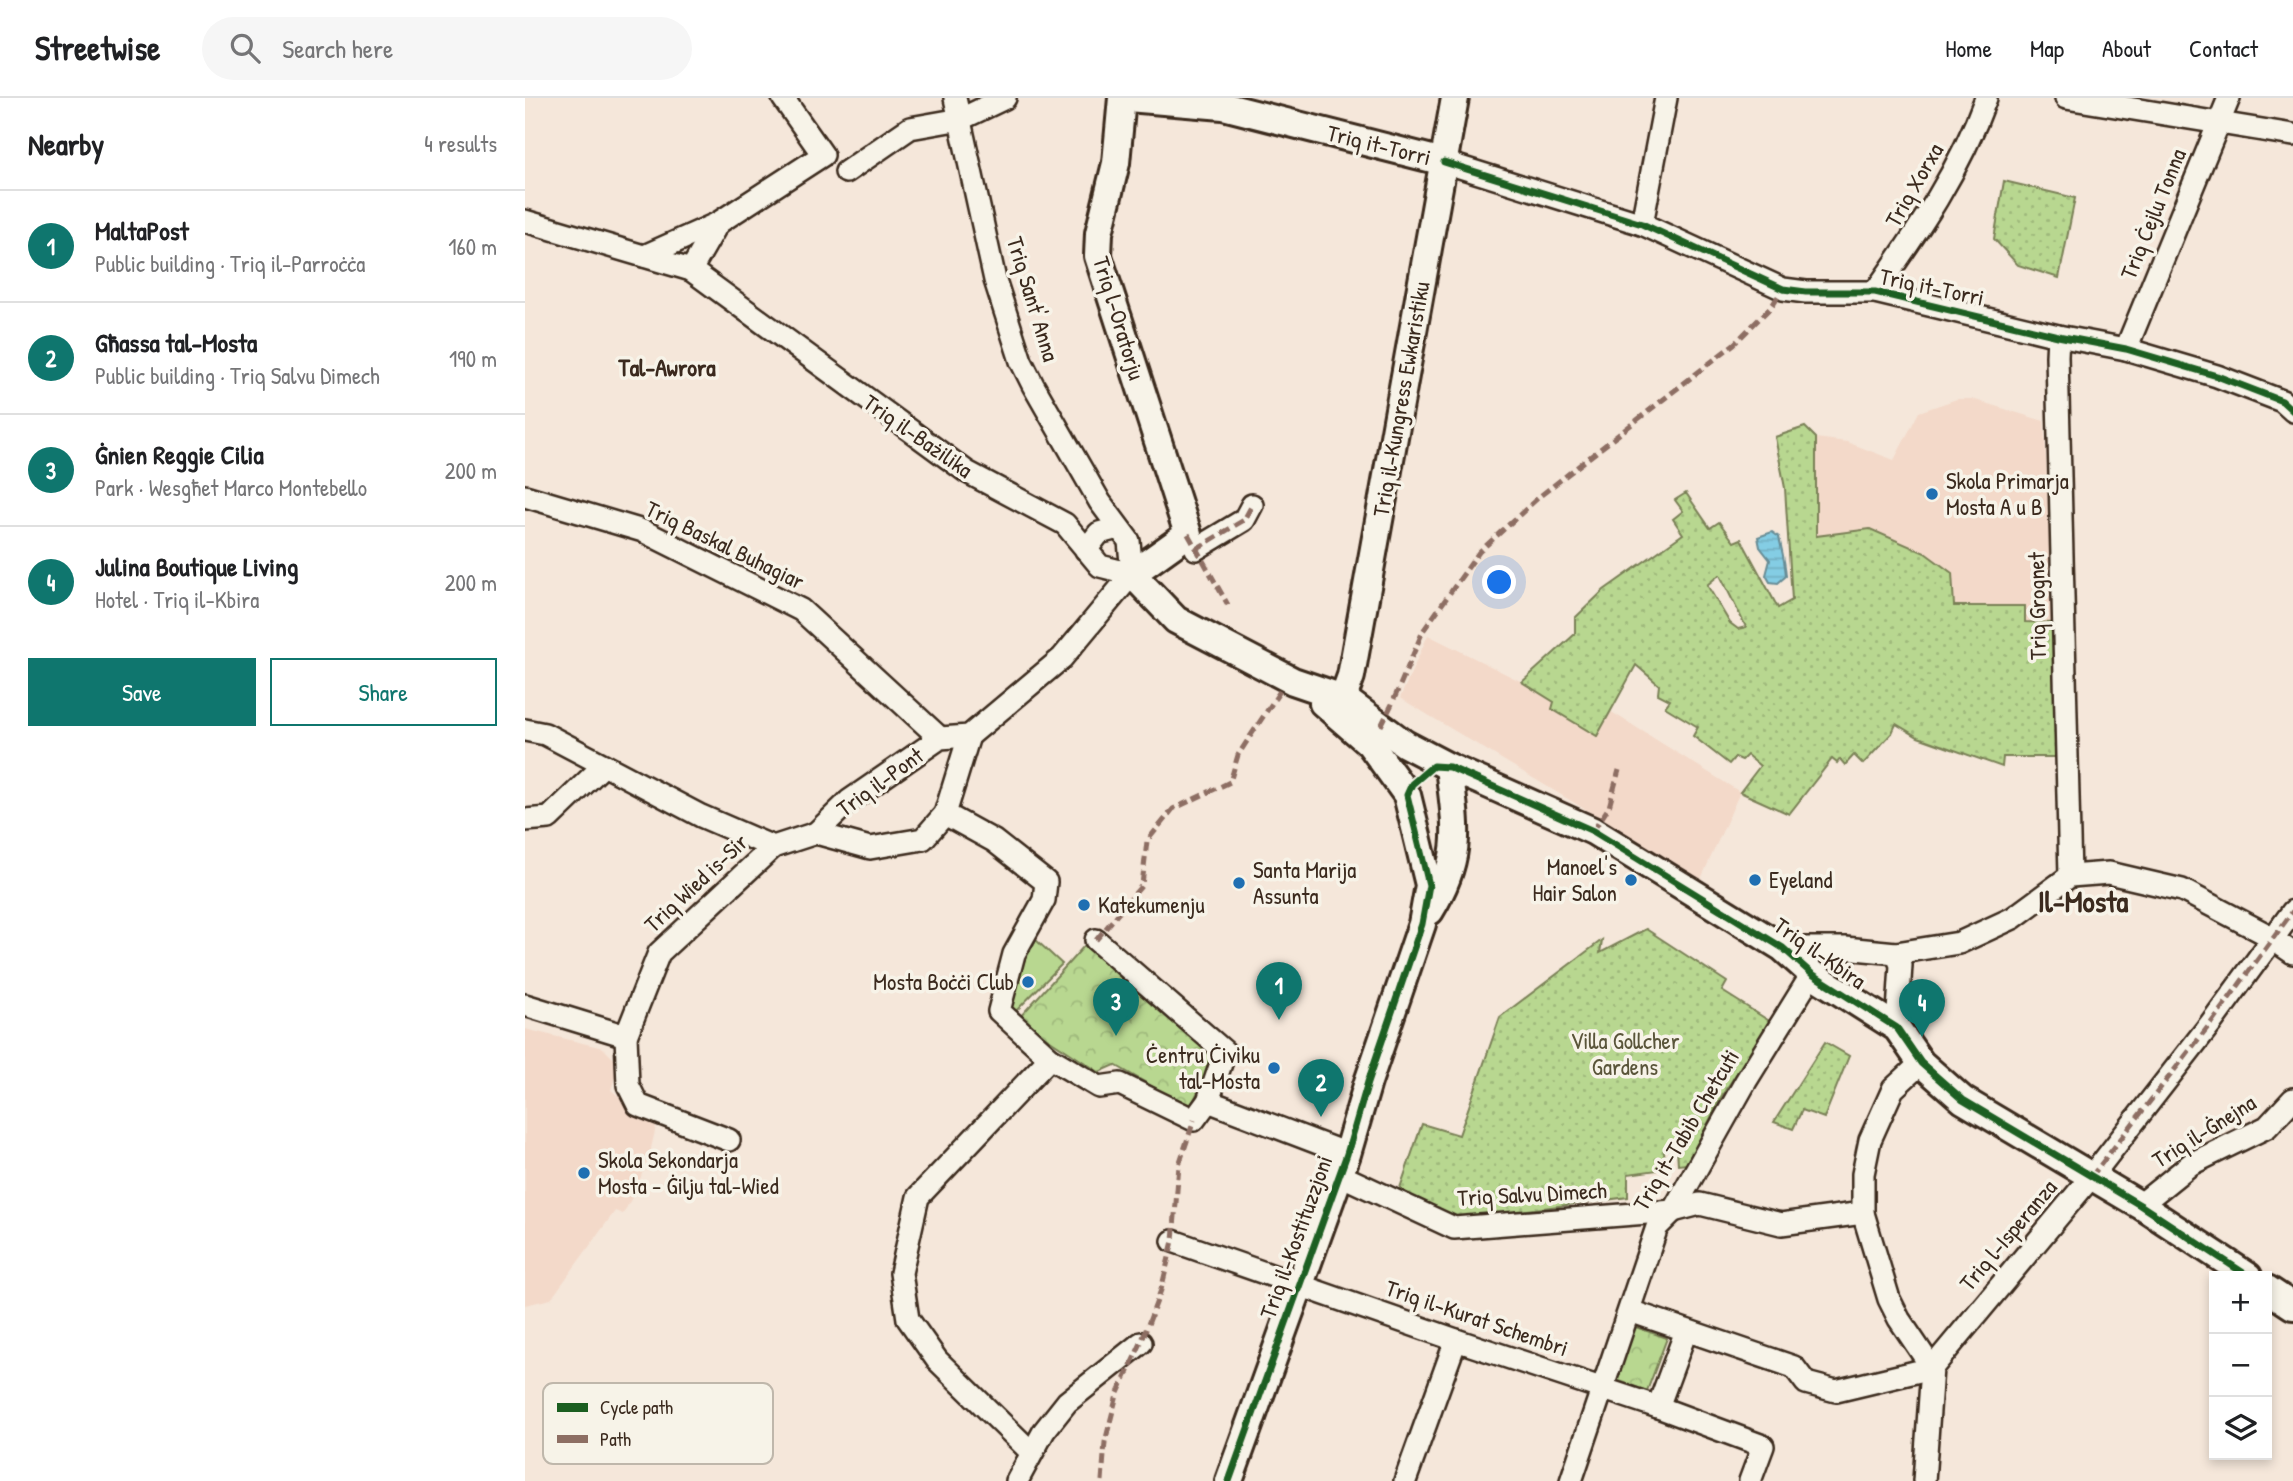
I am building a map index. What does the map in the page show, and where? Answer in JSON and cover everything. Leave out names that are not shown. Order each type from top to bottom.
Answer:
[{"type":"main road","name":"Triq l-Oratorju","points":[[1122,98],[1116,163],[1099,233],[1098,256],[1192,541]]},
{"type":"main road","name":"Triq it-Torri","points":[[1128,98],[1216,101],[1444,162]]},
{"type":"main road","name":"Triq il-Kungress Ewkaristiku","points":[[1343,698],[1351,676],[1455,98]]},
{"type":"main road","points":[[1192,541],[1132,574],[1176,620],[1293,681],[1327,706],[1370,744],[1407,795],[1429,885],[1422,924]]},
{"type":"main road","name":"Triq il-Kbira","points":[[1293,681],[1343,698],[1405,744],[1448,767],[1593,831],[1783,948],[1812,974],[1897,1028],[1921,1063],[1963,1100],[2140,1205],[2240,1271]]},
{"type":"main road","points":[[1407,795],[1412,784],[1433,766],[1448,767],[1457,830],[1455,854],[1441,893],[1422,924]]},
{"type":"main road","name":"Triq il-Kostituzzjoni","points":[[1229,1481],[1342,1164],[1422,924]]},
{"type":"main road","points":[[2272,1292],[2293,1306]]},
{"type":"street","points":[[644,256],[718,223],[823,155],[783,98]]},
{"type":"street","name":"Triq Sant' Anna","points":[[955,98],[995,280],[1021,361],[1100,502],[1129,541],[1132,574]]},
{"type":"street","points":[[846,172],[910,128],[961,119],[1005,98]]},
{"type":"street","points":[[1642,224],[1666,98]]},
{"type":"street","name":"Triq Xorxa","points":[[1875,292],[1904,253],[1951,178],[1973,134],[1986,98]]},
{"type":"street","points":[[2066,98],[2121,103],[2219,124],[2293,135]]},
{"type":"street","name":"Triq Ċejlu Tonna","points":[[2126,349],[2229,98]]},
{"type":"street","name":"Triq it-Torri","points":[[1444,162],[1642,224],[1783,289],[1806,292],[1875,292],[2059,336],[2126,349],[2217,376],[2282,401],[2293,411]]},
{"type":"street","name":"Triq il-Bażilika","points":[[525,221],[691,270],[967,472],[1065,524],[1100,566],[1132,574]]},
{"type":"street","points":[[691,270],[718,223]]},
{"type":"street","name":"Triq Grognet","points":[[2059,336],[2057,356],[2070,876]]},
{"type":"street","name":"Triq Baskal Buhagiar","points":[[525,496],[643,531],[801,610],[940,738]]},
{"type":"street","points":[[1192,541],[1244,520],[1252,505]]},
{"type":"street","points":[[1086,550],[1099,533],[1118,528]]},
{"type":"street","points":[[815,832],[870,848],[923,839],[946,814],[969,736],[1062,658],[1132,574]]},
{"type":"street","points":[[525,730],[545,734],[701,816],[773,847]]},
{"type":"street","name":"Triq il-Pont","points":[[773,847],[815,832],[849,801],[940,738],[969,736]]},
{"type":"street","points":[[525,820],[549,818],[603,766]]},
{"type":"street","points":[[946,814],[994,841],[1045,882],[1044,900],[1014,954],[999,1011],[1050,1058],[1099,1087],[1120,1084],[1193,1120],[1208,1101],[1225,1052],[1096,940]]},
{"type":"street","name":"Triq Wied is-Sir","points":[[729,1140],[638,1105],[628,1085],[626,1036],[659,953],[773,847]]},
{"type":"street","points":[[1783,948],[1845,947],[1896,953],[1959,943],[2013,918],[2070,876],[2109,873],[2182,890],[2216,906],[2293,953]]},
{"type":"street","name":"Triq l-Isperanza","points":[[1932,1368],[2091,1177],[2211,1023],[2293,911]]},
{"type":"street","name":"Triq il-Kbira","points":[[1896,953],[1901,965],[1897,1028]]},
{"type":"street","name":"Triq it-Tabib Chetcuti","points":[[1571,1481],[1657,1227],[1673,1211],[1746,1081],[1812,974]]},
{"type":"street","points":[[525,1005],[626,1036]]},
{"type":"street","points":[[1031,1452],[937,1360],[908,1319],[901,1273],[918,1197],[1050,1058]]},
{"type":"street","points":[[1921,1063],[1893,1089],[1870,1140],[1863,1174],[1863,1213],[1889,1299],[1932,1368],[1924,1481]]},
{"type":"street","name":"Triq il-Ġnejna","points":[[2140,1205],[2191,1164],[2267,1127],[2293,1099]]},
{"type":"street","name":"Triq Salvu Dimech","points":[[1208,1101],[1342,1164],[1454,1228],[1673,1211],[1700,1204],[1781,1224],[1863,1213]]},
{"type":"street","name":"Triq il-Kurat Schembri","points":[[1173,1241],[1658,1407],[1763,1446],[1751,1481]]},
{"type":"street","points":[[1630,1311],[1794,1367],[1805,1383],[1836,1391],[1932,1368]]},
{"type":"street","points":[[1658,1407],[1686,1331]]},
{"type":"street","points":[[1405,1481],[1456,1340]]},
{"type":"street","points":[[1017,1481],[1044,1431],[1067,1402],[1141,1343]]},
{"type":"shaded area","name":"Skola Primarja Mosta A u B","points":[[1957,399],[1972,399],[2044,421],[2054,623],[2025,622],[2025,606],[1954,606],[1952,572],[1816,536],[1816,438],[1847,442],[1894,460],[1919,412]]},
{"type":"shaded area","points":[[1428,635],[1522,682],[1554,702],[1552,708],[1597,735],[1610,711],[1740,792],[1701,879],[1400,698]]},
{"type":"shaded area","name":"Skola Sekondarja Mosta - Ġilju tal-Wied","points":[[525,1029],[603,1048],[619,1064],[611,1090],[645,1118],[657,1122],[650,1153],[623,1214],[615,1211],[551,1299],[525,1305]]},
{"type":"green space","points":[[2004,181],[2075,198],[2059,278],[2018,265],[1994,239]]},
{"type":"green space","points":[[1805,427],[1816,438],[1816,536],[1870,529],[1925,553],[1952,573],[1954,606],[2025,606],[2025,622],[2054,623],[2057,757],[2003,757],[2002,767],[1918,737],[1896,724],[1892,733],[1863,764],[1854,755],[1845,765],[1840,759],[1837,763],[1832,759],[1789,814],[1740,792],[1760,766],[1747,755],[1742,760],[1735,757],[1729,764],[1693,736],[1698,727],[1665,707],[1670,700],[1658,694],[1659,685],[1636,665],[1597,736],[1552,709],[1554,702],[1522,682],[1575,634],[1575,618],[1604,590],[1683,534],[1673,519],[1683,511],[1675,500],[1686,493],[1710,528],[1719,522],[1734,542],[1741,539],[1778,608],[1792,600],[1785,488],[1775,437]],"holes":[[[1720,575],[1746,627],[1738,629],[1730,623],[1707,585]]]},
{"type":"green space","name":"Villa Gollcher Gardens","points":[[1646,929],[1727,982],[1722,991],[1771,1022],[1723,1094],[1687,1164],[1678,1165],[1677,1148],[1664,1150],[1665,1169],[1628,1174],[1628,1197],[1459,1219],[1399,1191],[1422,1124],[1459,1135],[1500,1017],[1602,940],[1600,953]]},
{"type":"green space","name":"Mosta Boċċi Club","points":[[1036,940],[1062,964],[1013,1014],[1002,1001]]},
{"type":"green space","points":[[1085,945],[1215,1057],[1190,1108],[1115,1065],[1099,1072],[1018,1019]]},
{"type":"green space","points":[[1825,1042],[1849,1056],[1824,1118],[1802,1110],[1793,1129],[1774,1122]]},
{"type":"green space","points":[[1630,1325],[1667,1338],[1647,1391],[1611,1378]]},
{"type":"water","points":[[1772,532],[1779,537],[1786,571],[1786,576],[1778,583],[1770,582],[1766,575],[1770,560],[1760,547],[1758,537]]},
{"type":"marked path","points":[[1381,726],[1423,631],[1479,552],[1540,496],[1734,344],[1771,307],[1783,289]]},
{"type":"marked path","points":[[1196,549],[1244,520],[1252,505]]},
{"type":"marked path","points":[[1188,534],[1228,605]]},
{"type":"marked path","points":[[1096,940],[1142,885],[1147,841],[1173,809],[1230,782],[1238,755],[1280,691]]},
{"type":"marked path","points":[[1593,831],[1609,807],[1619,770]]},
{"type":"marked path","points":[[2091,1177],[2211,1023],[2293,911]]},
{"type":"marked path","points":[[1102,1481],[1105,1442],[1117,1395],[1161,1290],[1173,1241],[1179,1165],[1194,1120]]},
{"type":"cycle path","points":[[1444,162],[1642,224],[1783,289],[1806,292],[1875,292],[2058,336],[2126,349],[2217,376],[2282,401],[2293,411]]},
{"type":"cycle path","points":[[1229,1481],[1347,1154],[1368,1082],[1422,924],[1429,885],[1407,795],[1412,784],[1433,766],[1449,767],[1593,831],[1783,948],[1812,974],[1897,1028],[1921,1063],[1963,1100],[2140,1205],[2240,1271]]},
{"type":"place","name":"Skola Primarja Mosta A u B","points":[[1932,494]]},
{"type":"place","name":"Manoel's Hair Salon","points":[[1631,880]]},
{"type":"place","name":"Eyeland","points":[[1755,880]]},
{"type":"place","name":"Santa Marija Assunta","points":[[1239,883]]},
{"type":"place","name":"Katekumenju","points":[[1084,905]]},
{"type":"place","name":"Mosta Boċċi Club","points":[[1028,982]]},
{"type":"place","name":"MaltaPost","points":[[1279,1020]]},
{"type":"place","name":"Ġnien Reggie Cilia","points":[[1116,1036]]},
{"type":"place","name":"Julina Boutique Living","points":[[1922,1037]]},
{"type":"place","name":"Ċentru Ċiviku tal-Mosta","points":[[1274,1068]]},
{"type":"place","name":"Għassa tal-Mosta","points":[[1321,1117]]},
{"type":"place","name":"Skola Sekondarja Mosta - Ġilju tal-Wied","points":[[584,1173]]},
{"type":"district","name":"Tal-Awrora","points":[[667,368]]},
{"type":"district","name":"Il-Mosta","points":[[2083,902]]}]
